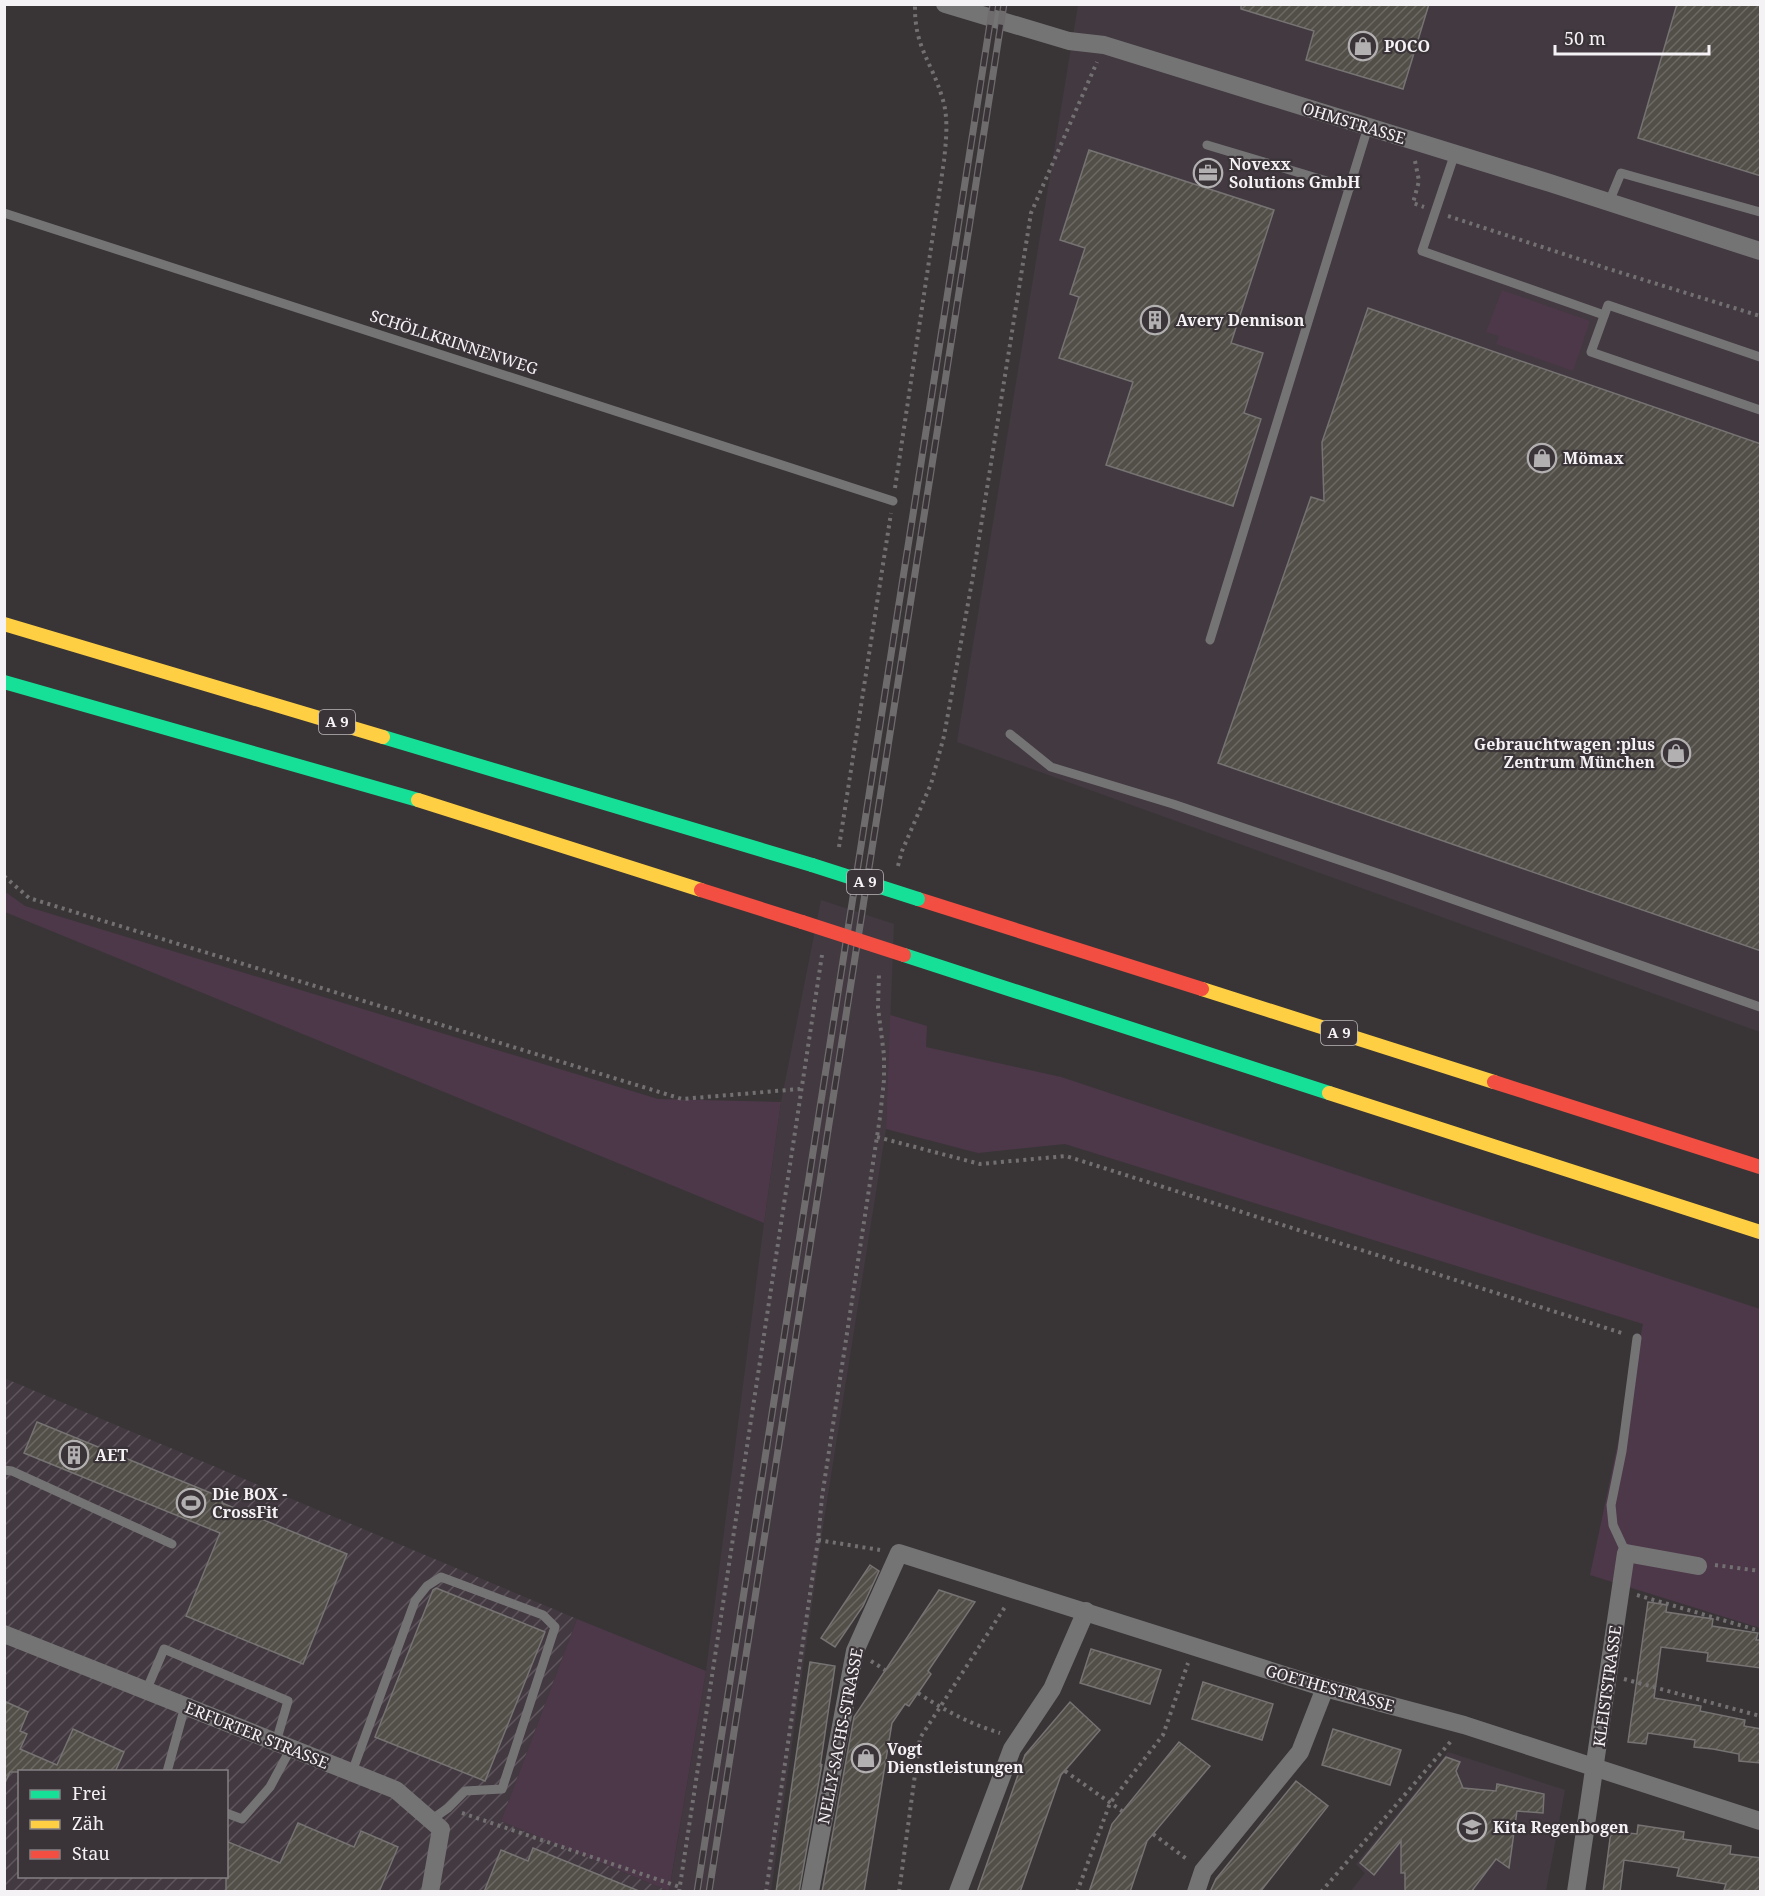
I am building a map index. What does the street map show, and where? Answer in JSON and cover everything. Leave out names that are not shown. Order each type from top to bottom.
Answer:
[{"type":"highway","name":"A 9","points":[[4,624],[812,865],[1761,1167]]},
{"type":"highway","points":[[4,682],[444,808],[1761,1233]]},
{"type":"street","name":"OHMSTRASSE","points":[[945,4],[1069,41],[1104,45],[1761,250]]},
{"type":"street","name":"GOETHESTRASSE","points":[[899,1553],[1086,1611],[1193,1648],[1325,1688],[1464,1725],[1761,1821]]},
{"type":"street","name":"NELLY-SACHS-STRASSE","points":[[810,1892],[855,1651],[899,1553]]},
{"type":"street","points":[[1626,1553],[1698,1566]]},
{"type":"street","name":"KLEISTSTRASSE","points":[[1576,1892],[1626,1553]]},
{"type":"street","points":[[958,1892],[1012,1749],[1021,1739],[1052,1689],[1086,1611]]},
{"type":"street","name":"ERFURTER STRASSE","points":[[4,1634],[396,1790],[431,1820]]},
{"type":"street","points":[[1196,1892],[1203,1871],[1300,1752],[1325,1688]]},
{"type":"street","points":[[430,1892],[441,1828],[431,1820]]},
{"type":"lane","points":[[1210,640],[1368,127]]},
{"type":"lane","points":[[1207,145],[1350,188]]},
{"type":"lane","points":[[1455,153],[1422,251],[1604,315]]},
{"type":"lane","points":[[1609,202],[1621,173],[1761,212]]},
{"type":"lane","name":"SCHÖLLKRINNENWEG","points":[[4,213],[893,501]]},
{"type":"lane","points":[[1761,357],[1608,305],[1591,352],[1761,410]]},
{"type":"lane","points":[[1010,734],[1051,767],[1173,804],[1761,1006]]},
{"type":"lane","points":[[1626,1553],[1613,1525],[1611,1505],[1622,1451],[1637,1338]]},
{"type":"lane","points":[[4,1470],[12,1471],[172,1544]]},
{"type":"lane","points":[[352,1772],[415,1601],[426,1586],[441,1577],[543,1615],[555,1627],[502,1789],[465,1791],[448,1808],[431,1820]]},
{"type":"lane","points":[[146,1691],[164,1649],[288,1701],[283,1745],[270,1787],[242,1819],[228,1814]]},
{"type":"lane","points":[[168,1770],[184,1706]]},
{"type":"path","points":[[837,854],[944,161],[946,132],[943,98],[923,54],[915,26],[915,4]]},
{"type":"path","points":[[1410,140],[1418,168],[1419,182],[1413,203],[1609,269],[1761,316]]},
{"type":"path","points":[[4,876],[29,898],[682,1099],[800,1089]]},
{"type":"path","points":[[448,1808],[680,1889],[823,948]]},
{"type":"path","points":[[877,1137],[980,1164],[1066,1156],[1637,1338]]},
{"type":"path","points":[[818,1540],[899,1553]]},
{"type":"path","points":[[1698,1566],[1701,1564],[1761,1571]]},
{"type":"path","points":[[1622,1590],[1761,1631]]},
{"type":"path","points":[[900,1892],[921,1738],[1016,1591]]},
{"type":"path","points":[[1077,1892],[1110,1803],[1163,1735],[1193,1648]]},
{"type":"path","points":[[1609,1674],[1761,1716]]},
{"type":"path","points":[[918,1693],[975,1725],[1021,1739]]},
{"type":"path","points":[[1321,1892],[1464,1725]]},
{"type":"path","points":[[1065,1772],[1122,1812]]},
{"type":"path","points":[[1153,1834],[1203,1871]]},
{"type":"shaded area","points":[[1078,5],[1760,5],[1760,1032],[957,742]]},
{"type":"shaded area","points":[[1502,290],[1590,321],[1573,371],[1496,344],[1499,336],[1486,332]]},
{"type":"shaded area","points":[[4,891],[25,906],[658,1099],[781,1102],[764,1223],[5,912]]},
{"type":"shaded area","points":[[821,900],[894,924],[886,1129],[824,1520],[771,1891],[669,1892],[706,1671],[781,1102]]},
{"type":"shaded area","points":[[890,1015],[927,1026],[926,1047],[1061,1077],[1760,1309],[1760,1628],[1590,1575],[1643,1324],[1065,1144],[978,1153],[886,1129]]},
{"type":"shaded area","points":[[4,1378],[577,1619],[501,1821],[669,1891],[5,1891]]},
{"type":"shaded area","points":[[577,1619],[706,1671],[669,1891],[501,1821]]},
{"type":"shaded area","name":"Kita Regenbogen","points":[[1448,1752],[1565,1790],[1546,1891],[1350,1892],[1365,1873],[1356,1864]]},
{"type":"building","name":"POCO","points":[[1241,4],[1429,4],[1403,89],[1306,60],[1314,31],[1241,9]]},
{"type":"building","points":[[1677,4],[1761,4],[1761,176],[1638,138]]},
{"type":"building","name":"Avery Dennison","points":[[1089,150],[1274,210],[1231,343],[1263,353],[1244,413],[1261,419],[1233,506],[1106,465],[1133,382],[1059,358],[1079,297],[1070,294],[1085,248],[1060,240]]},
{"type":"building","points":[[1368,308],[1761,444],[1761,951],[1218,763],[1311,497],[1324,501],[1322,442]]},
{"type":"building","points":[[37,1422],[223,1498],[222,1503],[347,1554],[303,1664],[186,1616],[220,1533],[24,1453]]},
{"type":"building","points":[[870,1565],[879,1571],[863,1606],[835,1647],[821,1638]]},
{"type":"building","points":[[436,1588],[545,1632],[485,1781],[375,1737],[433,1590]]},
{"type":"building","points":[[939,1590],[975,1602],[928,1671],[931,1674],[909,1706],[905,1704],[892,1723],[864,1892],[822,1892],[854,1717]]},
{"type":"building","points":[[1648,1602],[1667,1605],[1666,1612],[1713,1619],[1712,1626],[1758,1633],[1756,1640],[1761,1640],[1761,1668],[1707,1661],[1708,1653],[1661,1647],[1654,1698],[1701,1706],[1700,1711],[1745,1720],[1744,1726],[1761,1729],[1761,1763],[1739,1761],[1739,1754],[1694,1747],[1695,1740],[1648,1733],[1646,1744],[1628,1742]]},
{"type":"building","points":[[1091,1649],[1161,1670],[1150,1704],[1080,1683]]},
{"type":"building","points":[[810,1662],[835,1666],[820,1767],[822,1764],[799,1892],[776,1892]]},
{"type":"building","points":[[1203,1682],[1273,1704],[1262,1740],[1192,1719]]},
{"type":"building","points":[[4,1701],[28,1712],[20,1731],[27,1734],[20,1749],[57,1765],[73,1729],[124,1752],[116,1770],[18,1770],[18,1772],[10,1772],[4,1785]]},
{"type":"building","points":[[1070,1702],[1100,1730],[1061,1775],[1020,1892],[977,1892],[1025,1755]]},
{"type":"building","points":[[1333,1729],[1401,1750],[1390,1785],[1322,1765]]},
{"type":"building","points":[[1179,1742],[1210,1766],[1147,1841],[1130,1892],[1089,1892],[1112,1824]]},
{"type":"building","name":"Kita Regenbogen","points":[[1446,1757],[1460,1762],[1456,1771],[1463,1788],[1496,1791],[1497,1784],[1544,1794],[1543,1813],[1517,1811],[1509,1868],[1496,1859],[1471,1892],[1405,1892],[1405,1873],[1401,1873],[1401,1841],[1374,1875],[1360,1863]]},
{"type":"building","points":[[1296,1781],[1328,1806],[1260,1892],[1210,1892],[1216,1879]]},
{"type":"building","points":[[298,1823],[354,1847],[361,1831],[398,1847],[379,1892],[226,1892],[228,1842],[280,1863]]},
{"type":"building","points":[[1638,1825],[1684,1832],[1683,1839],[1731,1846],[1730,1854],[1761,1858],[1761,1892],[1724,1890],[1726,1884],[1677,1876],[1679,1868],[1624,1860],[1620,1892],[1603,1892],[1611,1831],[1637,1834]]},
{"type":"building","points":[[533,1848],[639,1892],[484,1892],[501,1850],[528,1861]]},
{"type":"railway","points":[[697,1892],[993,4]]},
{"type":"railway","points":[[709,1892],[1004,4]]},
{"type":"traffic: fast","points":[[4,682],[418,800]]},
{"type":"traffic: fast","points":[[383,737],[812,865]]},
{"type":"traffic: fast","points":[[812,865],[918,899]]},
{"type":"traffic: fast","points":[[904,955],[1329,1093]]},
{"type":"traffic: slow","points":[[4,624],[383,737]]},
{"type":"traffic: slow","points":[[418,800],[701,890]]},
{"type":"traffic: slow","points":[[1202,989],[1494,1082]]},
{"type":"traffic: slow","points":[[1329,1093],[1760,1232]]},
{"type":"traffic: jam","points":[[701,890],[802,922]]},
{"type":"traffic: jam","points":[[918,899],[1202,989]]},
{"type":"traffic: jam","points":[[802,922],[904,955]]},
{"type":"traffic: jam","points":[[1494,1082],[1760,1167]]},
{"type":"place","name":"POCO","points":[[1363,46]]},
{"type":"place","name":"Novexx Solutions GmbH","points":[[1208,173]]},
{"type":"place","name":"Avery Dennison","points":[[1155,320]]},
{"type":"place","name":"Mömax","points":[[1542,458]]},
{"type":"place","name":"Gebrauchtwagen :plus Zentrum München","points":[[1676,753]]},
{"type":"place","name":"AET","points":[[74,1455]]},
{"type":"place","name":"Die BOX - CrossFit","points":[[191,1503]]},
{"type":"place","name":"Vogt Dienstleistungen","points":[[866,1758]]},
{"type":"place","name":"Kita Regenbogen","points":[[1472,1827]]}]
